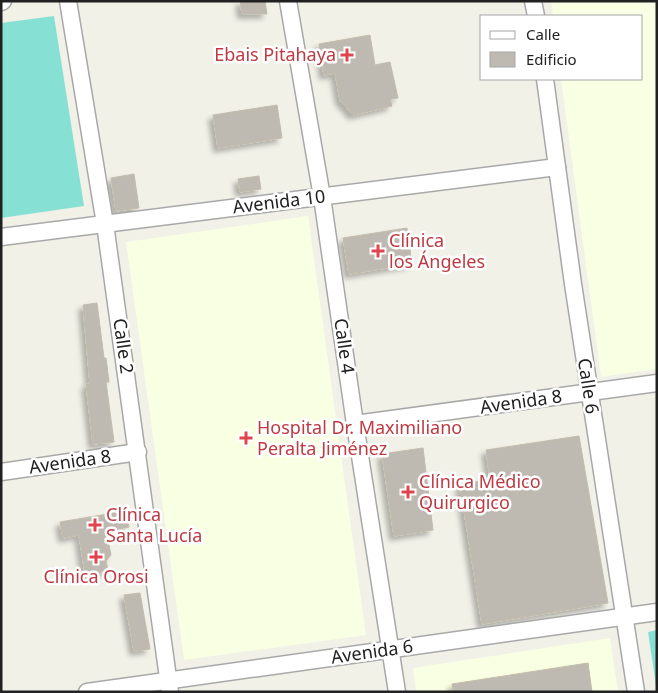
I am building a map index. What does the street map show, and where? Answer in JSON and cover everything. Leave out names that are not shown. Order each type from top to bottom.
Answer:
[{"type":"street","name":"Calle 2","points":[[68,1],[105,224],[169,686]]},
{"type":"street","name":"Calle 4","points":[[288,1],[322,197],[397,692]]},
{"type":"street","points":[[533,1],[536,15]]},
{"type":"street","name":"Calle 6","points":[[545,80],[589,393],[636,692]]},
{"type":"street","name":"Avenida 10","points":[[1,237],[557,167]]},
{"type":"street","name":"Avenida 8","points":[[355,424],[657,383]]},
{"type":"street","name":"Avenida 8","points":[[1,472],[138,452]]},
{"type":"street","name":"Avenida 6","points":[[87,692],[169,686],[390,650],[657,612]]},
{"type":"shaded area","points":[[551,1],[657,1],[657,369],[601,377],[561,80],[643,80],[643,15],[553,15]]},
{"type":"shaded area","points":[[54,16],[84,206],[1,218],[1,23]]},
{"type":"shaded area","name":"Hospital Dr. Maximiliano Peralta Jiménez","points":[[308,216],[366,635],[184,660],[126,242]]},
{"type":"shaded area","points":[[657,630],[657,692],[648,632]]},
{"type":"shaded area","points":[[610,638],[618,692],[416,692],[413,668]]},
{"type":"building","points":[[240,1],[265,1],[267,14],[242,14]]},
{"type":"building","points":[[370,35],[375,65],[390,62],[398,98],[390,99],[392,106],[353,115],[340,100],[335,73],[324,75],[319,44]]},
{"type":"building","points":[[277,105],[282,138],[218,148],[213,115]]},
{"type":"building","points":[[134,174],[139,208],[116,211],[111,178]]},
{"type":"building","points":[[259,176],[261,189],[240,192],[238,179]]},
{"type":"building","name":"Clínica los Ángeles","points":[[407,228],[412,264],[349,274],[343,238]]},
{"type":"building","points":[[97,303],[109,382],[106,382],[114,442],[93,444],[86,384],[90,384],[83,305]]},
{"type":"building","points":[[579,436],[608,603],[482,624],[460,485],[490,479],[486,450]]},
{"type":"building","name":"Clínica Médico Quirurgico","points":[[423,448],[433,530],[394,536],[382,454]]},
{"type":"building","points":[[126,511],[129,527],[106,531],[111,555],[106,561],[108,571],[85,574],[79,535],[63,538],[60,522]]},
{"type":"building","points":[[140,593],[150,649],[134,651],[124,595]]},
{"type":"building","points":[[588,663],[592,692],[453,692],[452,684]]},
{"type":"place","name":"Ebais Pitahaya","points":[[347,55]]},
{"type":"place","name":"Clínica los Ángeles","points":[[378,251]]},
{"type":"place","name":"Hospital Dr. Maximiliano Peralta Jiménez","points":[[246,438]]},
{"type":"place","name":"Clínica Médico Quirurgico","points":[[408,492]]},
{"type":"place","name":"Clínica Santa Lucía","points":[[95,525]]},
{"type":"place","name":"Clínica Orosi","points":[[96,557]]}]
